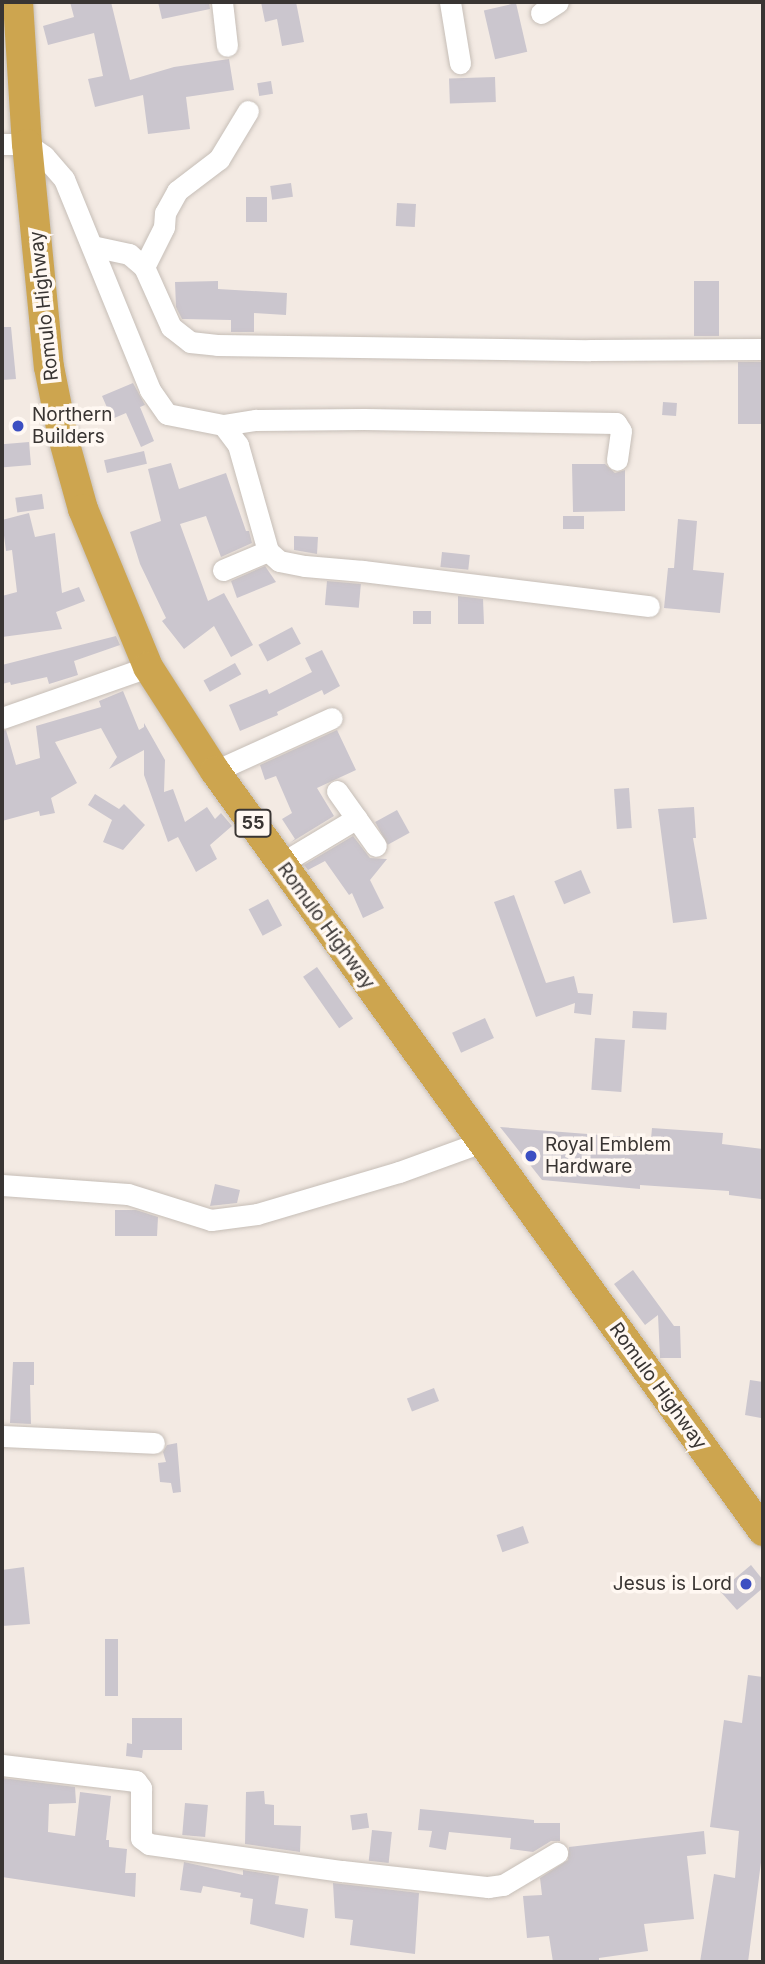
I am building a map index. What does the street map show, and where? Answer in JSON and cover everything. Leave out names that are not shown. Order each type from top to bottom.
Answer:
[{"type":"highway","name":"Romulo Highway","points":[[18,2],[15,144],[48,367],[61,430],[83,509],[148,667],[215,771],[763,1531]]},
{"type":"street","points":[[222,2],[227,46]]},
{"type":"street","points":[[450,2],[460,63]]},
{"type":"street","points":[[144,267],[160,237],[165,213],[177,191],[219,159],[248,111]]},
{"type":"street","points":[[15,144],[44,156],[64,178],[155,398],[167,414],[223,425],[256,420],[337,419],[616,423],[621,431],[617,460]]},
{"type":"street","points":[[92,246],[130,254],[144,267],[171,327],[190,342],[590,349],[763,349]]},
{"type":"street","points":[[223,425],[238,445],[268,551],[279,561],[649,606]]},
{"type":"street","points":[[223,570],[268,551]]},
{"type":"street","points":[[2,718],[148,667]]},
{"type":"street","points":[[215,771],[332,718]]},
{"type":"street","points":[[337,791],[376,846]]},
{"type":"street","points":[[282,863],[357,818]]},
{"type":"street","points":[[2,1185],[128,1194],[211,1220],[257,1214],[400,1172],[482,1142]]},
{"type":"street","points":[[2,1436],[154,1443]]},
{"type":"street","points":[[2,1765],[136,1781],[141,1788],[141,1838],[149,1844],[342,1871],[488,1886],[503,1885],[556,1853]]},
{"type":"building","points":[[70,2],[111,2],[130,80],[174,67],[229,59],[234,90],[186,97],[190,129],[148,134],[143,95],[95,107],[88,79],[103,76],[94,33],[48,45],[43,26],[74,17]]},
{"type":"building","points":[[158,2],[209,2],[210,9],[162,19]]},
{"type":"building","points":[[261,2],[296,2],[304,42],[282,46],[277,19],[265,22]]},
{"type":"building","points":[[516,3],[527,52],[495,59],[484,10]]},
{"type":"building","points":[[495,77],[496,102],[450,104],[449,79]]},
{"type":"building","points":[[271,81],[273,94],[259,96],[257,83]]},
{"type":"building","points":[[291,183],[293,197],[272,200],[270,186]]},
{"type":"building","points":[[246,197],[267,197],[267,222],[246,222]]},
{"type":"building","points":[[397,203],[416,204],[415,227],[396,226]]},
{"type":"building","points":[[218,281],[218,289],[287,293],[286,315],[254,313],[254,332],[231,332],[231,320],[182,319],[176,307],[175,282]]},
{"type":"building","points":[[694,281],[719,281],[719,336],[694,336]]},
{"type":"building","points":[[2,327],[11,327],[16,379],[2,380]]},
{"type":"building","points":[[738,362],[763,362],[763,424],[738,424]]},
{"type":"building","points":[[133,383],[145,405],[140,407],[154,441],[141,447],[126,413],[112,419],[102,396]]},
{"type":"building","points":[[663,402],[677,403],[676,416],[662,415]]},
{"type":"building","points":[[29,442],[31,465],[4,467],[2,444]]},
{"type":"building","points":[[144,451],[147,464],[107,473],[104,460]]},
{"type":"building","points":[[171,463],[179,489],[226,473],[246,531],[249,531],[252,543],[221,557],[206,516],[180,524],[208,601],[224,593],[253,645],[231,657],[214,626],[184,649],[162,621],[166,618],[140,564],[130,532],[161,521],[148,469]]},
{"type":"building","points":[[572,464],[605,464],[615,473],[625,470],[625,511],[573,512]]},
{"type":"building","points":[[42,494],[44,509],[17,513],[15,498]]},
{"type":"building","points":[[29,513],[35,537],[55,533],[62,593],[79,587],[85,601],[56,612],[62,629],[2,637],[2,596],[17,592],[12,550],[6,551],[2,520]]},
{"type":"building","points":[[563,516],[584,516],[584,529],[563,529]]},
{"type":"building","points":[[678,519],[697,521],[693,570],[724,573],[720,613],[664,608],[668,568],[674,568]]},
{"type":"building","points":[[294,536],[318,537],[317,554],[294,550]]},
{"type":"building","points":[[442,552],[470,555],[468,570],[440,567]]},
{"type":"building","points":[[265,566],[276,582],[237,598],[231,581]]},
{"type":"building","points":[[327,581],[361,584],[359,608],[325,605]]},
{"type":"building","points":[[458,596],[483,599],[484,624],[458,624]]},
{"type":"building","points":[[413,611],[431,611],[431,624],[413,624]]},
{"type":"building","points":[[292,627],[301,644],[267,662],[258,645]]},
{"type":"building","points":[[116,636],[120,645],[74,661],[78,675],[49,684],[47,677],[11,685],[10,682],[2,684],[2,665]]},
{"type":"building","points":[[322,650],[340,686],[324,695],[322,690],[277,712],[278,715],[240,731],[229,705],[267,689],[269,694],[312,672],[305,658]]},
{"type":"building","points":[[235,663],[241,674],[210,692],[204,680]]},
{"type":"building","points":[[123,691],[139,730],[144,727],[144,723],[165,760],[164,792],[173,789],[185,822],[207,807],[215,819],[221,813],[232,826],[210,845],[217,859],[196,872],[178,837],[168,842],[144,775],[144,750],[109,769],[117,757],[101,728],[55,742],[77,783],[51,798],[55,813],[40,816],[39,811],[2,821],[2,731],[6,730],[16,765],[40,758],[36,726],[101,707],[99,701]]},
{"type":"building","points":[[337,730],[356,770],[317,788],[334,816],[290,843],[295,839],[282,819],[292,813],[276,776],[265,780],[260,765]]},
{"type":"building","points":[[629,788],[632,828],[617,829],[614,789]]},
{"type":"building","points":[[95,794],[119,809],[124,804],[145,825],[123,850],[103,842],[112,820],[88,805]]},
{"type":"building","points":[[694,807],[696,838],[693,838],[707,919],[673,923],[658,809]]},
{"type":"building","points":[[397,810],[410,833],[388,845],[375,822]]},
{"type":"building","points":[[353,836],[370,858],[387,859],[370,880],[384,908],[363,918],[352,893],[349,895],[325,861],[308,870],[304,865]]},
{"type":"building","points":[[581,870],[591,893],[564,904],[554,881]]},
{"type":"building","points":[[514,895],[546,983],[574,976],[578,993],[593,994],[591,1015],[574,1013],[575,1003],[536,1017],[494,902]]},
{"type":"building","points":[[268,899],[282,925],[263,936],[249,909]]},
{"type":"building","points":[[317,967],[353,1019],[339,1028],[303,977]]},
{"type":"building","points":[[633,1011],[667,1013],[666,1030],[632,1028]]},
{"type":"building","points":[[485,1018],[494,1038],[461,1053],[452,1033]]},
{"type":"building","points":[[595,1038],[625,1040],[621,1092],[591,1090]]},
{"type":"building","points":[[500,1127],[651,1139],[652,1128],[723,1133],[722,1144],[763,1149],[761,1199],[729,1195],[729,1191],[640,1185],[640,1189],[542,1180]]},
{"type":"building","points":[[215,1184],[240,1190],[237,1203],[210,1206]]},
{"type":"building","points":[[115,1210],[136,1210],[158,1217],[157,1236],[115,1236]]},
{"type":"building","points":[[633,1270],[674,1326],[680,1326],[681,1358],[660,1358],[658,1315],[645,1325],[614,1284]]},
{"type":"building","points":[[13,1362],[34,1362],[34,1385],[30,1385],[31,1424],[10,1423]]},
{"type":"building","points":[[750,1380],[763,1382],[761,1418],[745,1415]]},
{"type":"building","points":[[434,1388],[439,1401],[412,1411],[407,1398]]},
{"type":"building","points":[[177,1443],[181,1492],[173,1493],[171,1483],[160,1482],[158,1463],[166,1462],[163,1452],[167,1445]]},
{"type":"building","points":[[523,1526],[529,1543],[502,1552],[497,1535]]},
{"type":"building","name":"Jesus is Lord","points":[[751,1565],[763,1580],[763,1588],[737,1610],[720,1591]]},
{"type":"building","points":[[24,1567],[30,1624],[2,1626],[2,1570]]},
{"type":"building","points":[[105,1639],[118,1639],[118,1696],[105,1696]]},
{"type":"building","points":[[748,1675],[763,1677],[763,1847],[748,1962],[700,1962],[714,1874],[735,1878],[739,1831],[710,1827],[724,1720],[742,1723]]},
{"type":"building","points":[[132,1718],[182,1718],[182,1750],[143,1750],[142,1758],[126,1756],[127,1743],[132,1744]]},
{"type":"building","points":[[2,1778],[75,1787],[76,1803],[49,1804],[48,1832],[75,1836],[80,1792],[111,1796],[106,1840],[109,1840],[109,1847],[127,1849],[125,1873],[136,1873],[135,1897],[2,1877]]},
{"type":"building","points":[[264,1791],[265,1804],[274,1805],[274,1825],[301,1826],[300,1852],[245,1844],[246,1792]]},
{"type":"building","points":[[185,1803],[208,1805],[205,1837],[182,1835]]},
{"type":"building","points":[[420,1809],[534,1820],[534,1823],[560,1823],[560,1841],[551,1841],[533,1852],[510,1849],[511,1838],[449,1832],[446,1850],[429,1847],[432,1831],[418,1830]]},
{"type":"building","points":[[367,1813],[369,1828],[352,1830],[350,1815]]},
{"type":"building","points":[[372,1830],[392,1832],[389,1863],[369,1861]]},
{"type":"building","points":[[704,1831],[706,1854],[687,1856],[694,1919],[644,1924],[648,1951],[599,1958],[599,1962],[553,1962],[549,1936],[527,1938],[523,1896],[542,1895],[540,1878],[568,1860],[569,1847]]},
{"type":"building","points":[[184,1862],[243,1875],[243,1870],[279,1876],[275,1904],[308,1909],[304,1938],[250,1924],[253,1899],[240,1897],[241,1893],[203,1886],[201,1893],[180,1890]]},
{"type":"building","points":[[333,1883],[419,1893],[415,1954],[350,1945],[353,1920],[335,1918]]},
{"type":"place","name":"Northern Builders","points":[[18,426]]},
{"type":"place","name":"Royal Emblem Hardware","points":[[531,1156]]},
{"type":"place","name":"Jesus is Lord","points":[[746,1584]]}]
